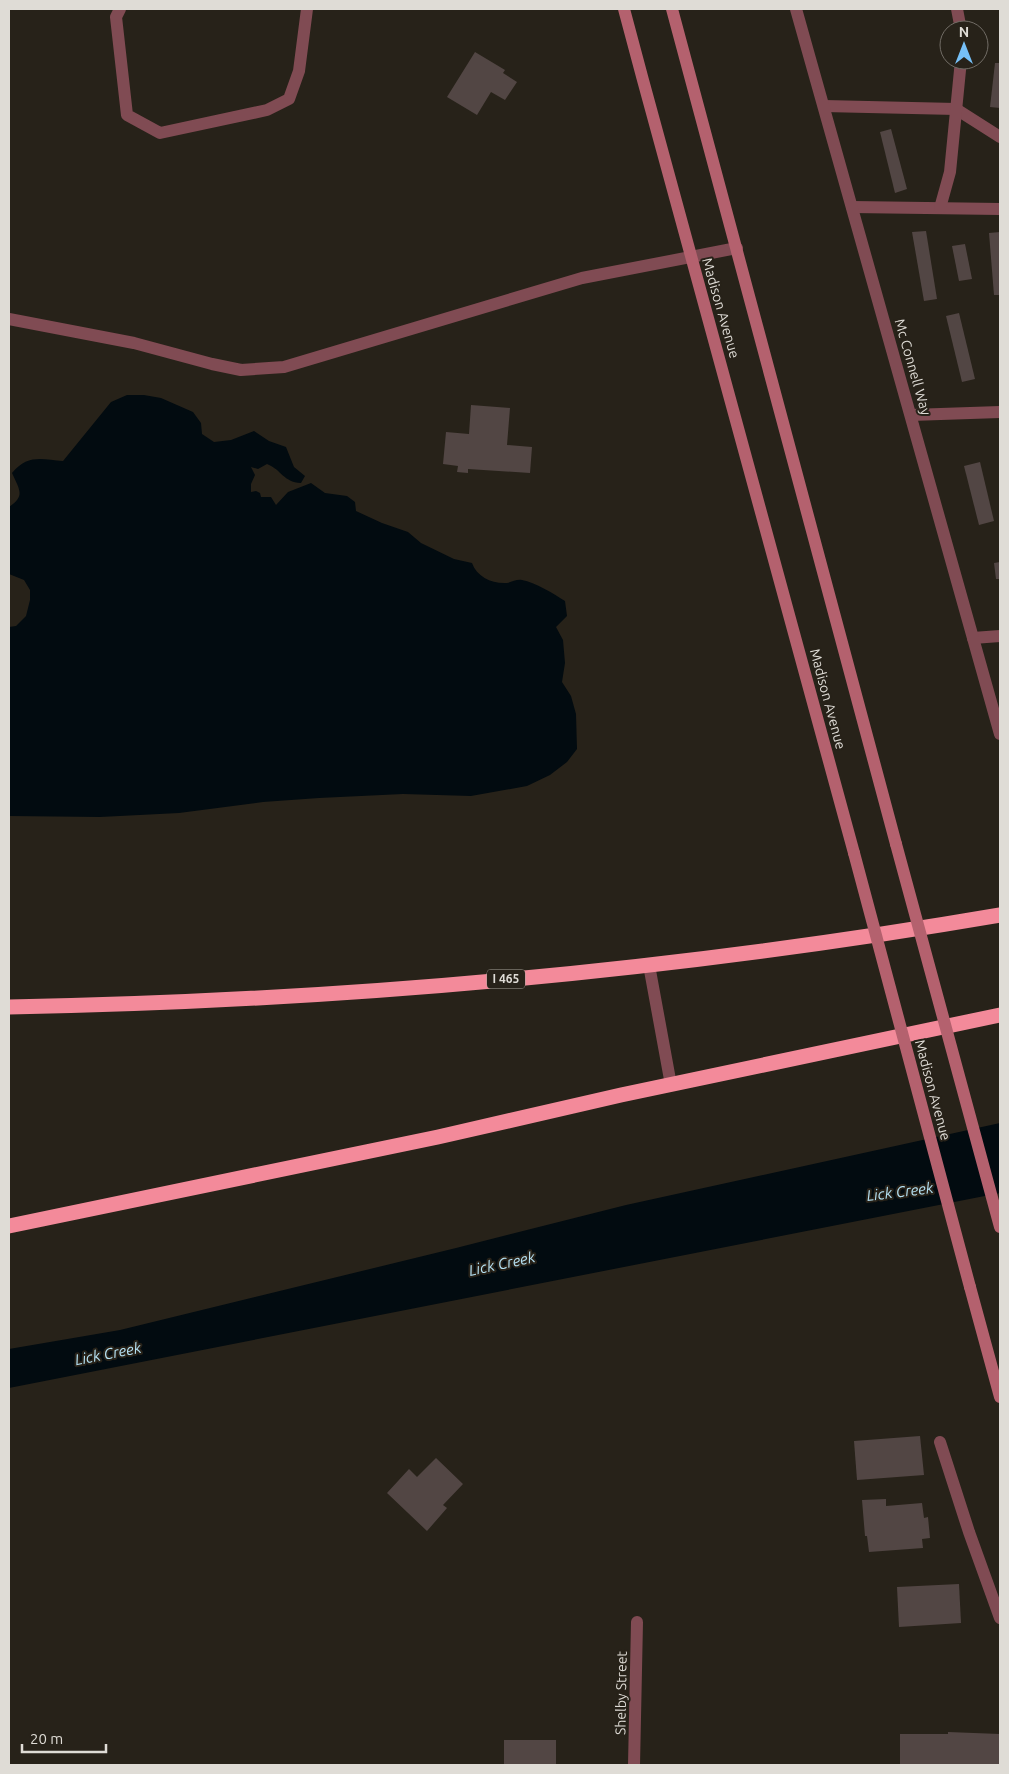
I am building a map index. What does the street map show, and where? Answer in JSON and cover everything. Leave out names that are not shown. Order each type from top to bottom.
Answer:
[{"type":"highway","name":"I 465","points":[[9,1007],[159,1003],[270,997],[490,981],[649,965],[784,948],[1000,915]]},
{"type":"highway","points":[[9,1226],[438,1138],[671,1085],[1000,1016]]},
{"type":"main road","name":"Madison Avenue","points":[[624,9],[1000,1397]]},
{"type":"main road","name":"Madison Avenue","points":[[672,9],[1000,1227]]},
{"type":"street","points":[[120,9],[116,17],[127,115],[160,133],[267,110],[289,99],[300,71],[307,9]]},
{"type":"street","name":"Mc Connell Way","points":[[796,9],[1000,734]]},
{"type":"street","points":[[940,208],[950,172],[960,70]]},
{"type":"street","points":[[824,106],[956,109],[1000,137]]},
{"type":"street","points":[[852,207],[1000,209]]},
{"type":"street","points":[[9,319],[134,344],[241,370],[284,367],[582,278],[737,248]]},
{"type":"street","points":[[911,415],[1000,412]]},
{"type":"street","points":[[973,638],[1000,636]]},
{"type":"street","points":[[649,965],[671,1085]]},
{"type":"street","points":[[940,1442],[969,1532],[1000,1618]]},
{"type":"street","name":"Shelby Street","points":[[634,1765],[637,1622]]},
{"type":"water","points":[[127,395],[161,398],[193,412],[201,423],[202,434],[214,442],[231,440],[254,431],[269,441],[286,447],[294,467],[305,476],[301,483],[286,478],[267,464],[258,469],[251,467],[255,475],[251,484],[251,492],[256,491],[260,493],[261,497],[271,497],[276,505],[288,492],[311,483],[325,493],[347,496],[355,502],[356,511],[408,532],[421,543],[454,559],[472,563],[477,572],[486,579],[501,583],[518,580],[527,581],[565,601],[567,616],[556,627],[563,640],[565,663],[562,682],[571,696],[576,714],[577,749],[567,762],[550,775],[527,786],[471,796],[403,794],[263,802],[179,813],[100,817],[9,816],[9,627],[16,626],[26,616],[30,600],[30,590],[24,580],[9,574],[9,507],[18,499],[20,492],[12,473],[29,460],[63,461],[111,402]]},
{"type":"water","name":"Lick Creek","points":[[1000,1123],[1000,1193],[9,1388],[9,1349],[120,1330],[626,1205]]},
{"type":"building","points":[[475,52],[505,70],[503,73],[517,82],[505,100],[491,92],[477,115],[447,97]]},
{"type":"building","points":[[995,63],[1000,63],[1000,108],[990,107]]},
{"type":"building","points":[[891,129],[907,189],[895,193],[880,132]]},
{"type":"building","points":[[926,231],[937,299],[924,301],[912,232]]},
{"type":"building","points":[[1000,232],[1000,295],[994,295],[989,233]]},
{"type":"building","points":[[965,244],[972,279],[959,281],[952,246]]},
{"type":"building","points":[[959,313],[975,379],[962,382],[946,316]]},
{"type":"building","points":[[471,405],[510,408],[507,445],[532,447],[530,473],[468,469],[468,473],[457,472],[458,466],[443,464],[446,432],[469,434]]},
{"type":"building","points":[[980,462],[994,521],[979,525],[964,466]]},
{"type":"building","points":[[1000,562],[1000,579],[996,579],[994,563]]},
{"type":"building","points":[[920,1436],[924,1475],[857,1480],[854,1441]]},
{"type":"building","points":[[436,1458],[463,1484],[443,1505],[447,1508],[427,1531],[387,1493],[409,1469],[417,1477]]},
{"type":"building","points":[[886,1499],[886,1506],[922,1503],[924,1518],[928,1517],[930,1538],[922,1539],[923,1548],[869,1552],[867,1536],[865,1536],[862,1500]]},
{"type":"building","points":[[959,1584],[961,1623],[899,1627],[897,1587]]},
{"type":"building","points":[[948,1732],[1000,1734],[1000,1765],[900,1765],[900,1734],[948,1734]]},
{"type":"building","points":[[504,1740],[556,1740],[556,1765],[504,1765]]}]
